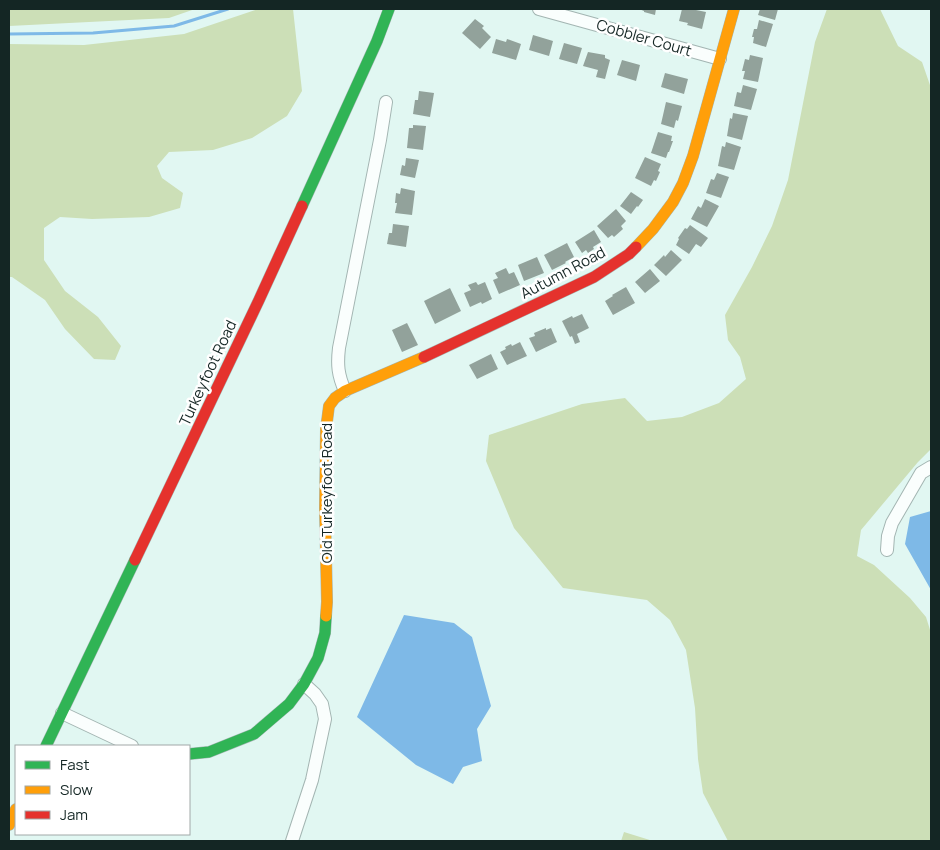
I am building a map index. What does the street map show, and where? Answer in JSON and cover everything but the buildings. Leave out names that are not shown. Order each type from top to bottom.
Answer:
[{"type":"street","name":"Turkeyfoot Road","points":[[46,745],[255,309],[377,41],[389,9]]},
{"type":"street","name":"Cobbler Court","points":[[539,9],[720,59]]},
{"type":"street","name":"Autumn Road","points":[[345,391],[419,360],[594,277],[629,254],[653,229],[673,202],[683,182],[693,156],[734,9]]},
{"type":"street","points":[[345,391],[339,378],[337,365],[339,348],[386,102]]},
{"type":"street","name":"Old Turkeyfoot Road","points":[[190,754],[208,752],[254,734],[289,704],[304,684],[318,658],[325,633],[327,602],[326,429],[329,406],[335,398],[345,391]]},
{"type":"street","points":[[887,550],[888,536],[892,523],[921,473],[931,467]]},
{"type":"street","points":[[292,841],[312,780],[325,719],[322,704],[304,684]]},
{"type":"street","points":[[62,713],[130,745]]},
{"type":"street","points":[[9,825],[15,811]]},
{"type":"green space","points":[[9,9],[195,9],[169,18],[9,26]]},
{"type":"green space","points":[[258,9],[293,9],[302,91],[287,116],[252,138],[213,150],[169,152],[157,166],[162,178],[183,193],[180,208],[149,217],[92,219],[60,217],[44,228],[44,260],[65,291],[98,317],[121,346],[115,360],[94,359],[65,329],[45,300],[12,277],[9,277],[9,44],[84,45],[184,34]]},
{"type":"green space","points":[[827,9],[880,9],[898,46],[922,62],[931,88],[931,449],[861,530],[857,556],[874,565],[910,598],[926,617],[931,633],[931,841],[728,841],[703,793],[698,759],[695,708],[686,650],[670,620],[647,600],[563,588],[514,528],[486,461],[489,435],[582,404],[625,398],[647,421],[682,417],[719,403],[746,379],[740,357],[728,340],[725,315],[772,226],[788,180],[815,42]]},
{"type":"green space","points":[[624,832],[653,841],[621,841]]},
{"type":"water","points":[[931,511],[931,590],[905,544],[910,517]]},
{"type":"water","points":[[404,615],[454,623],[472,637],[491,706],[477,729],[482,761],[463,767],[453,784],[416,765],[357,717]]},
{"type":"waterway","points":[[9,34],[93,33],[174,26],[228,9]]},
{"type":"traffic: fast","points":[[302,206],[377,41],[389,9]]},
{"type":"traffic: fast","points":[[46,745],[135,560]]},
{"type":"traffic: fast","points":[[190,754],[209,752],[254,734],[289,704],[304,684],[318,658],[325,633],[326,616]]},
{"type":"traffic: slow","points":[[636,247],[653,229],[673,202],[683,183],[693,156],[734,9]]},
{"type":"traffic: slow","points":[[326,616],[326,429],[329,406],[335,398],[345,391],[424,357]]},
{"type":"traffic: slow","points":[[9,825],[15,811]]},
{"type":"traffic: jam","points":[[135,560],[302,206]]},
{"type":"traffic: jam","points":[[424,357],[594,277],[629,254],[636,247]]}]
